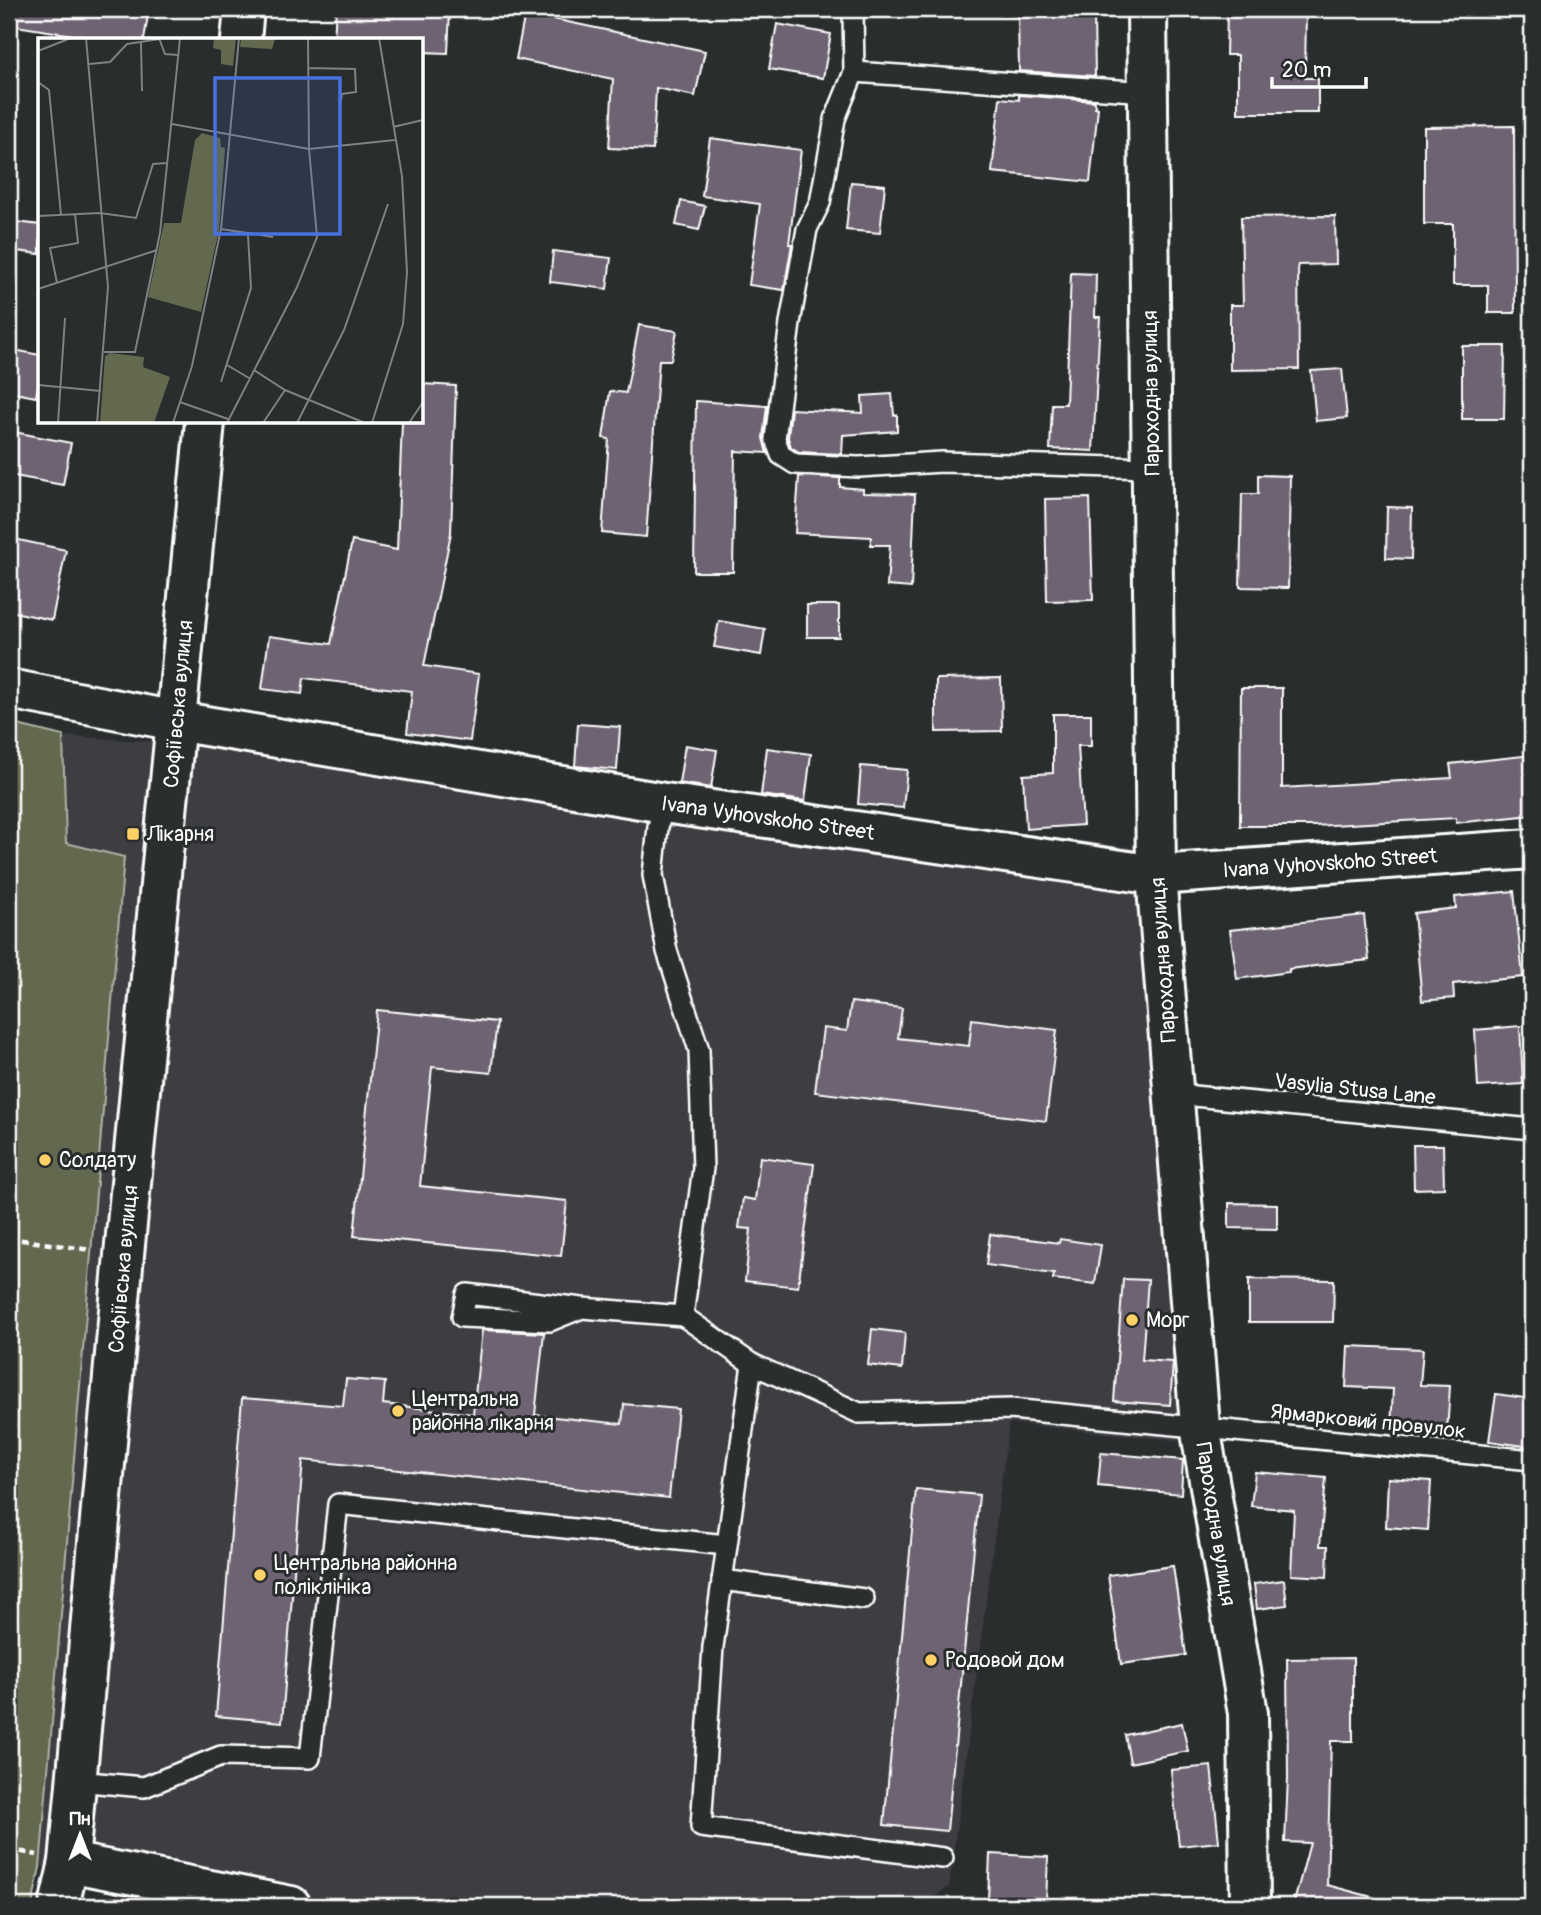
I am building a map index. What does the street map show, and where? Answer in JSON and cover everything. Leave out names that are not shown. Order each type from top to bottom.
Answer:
[{"type":"street","points":[[241,38],[244,9]]},
{"type":"street","name":"Пароходна вулиця","points":[[1147,9],[1156,875],[1200,1426],[1248,1713],[1250,1906]]},
{"type":"street","name":"Софіївська вулиця","points":[[59,1906],[69,1862],[124,1255],[205,424]]},
{"type":"street","name":"Ivana Vyhovskoho Street","points":[[9,689],[176,721],[664,803],[1156,875],[1532,849]]},
{"type":"street","points":[[69,1862],[291,1906]]},
{"type":"lane","points":[[853,9],[854,72],[835,119],[820,203],[807,229],[790,323],[775,439],[781,455],[795,464],[859,467],[942,462],[1152,468]]},
{"type":"lane","points":[[854,72],[1147,92]]},
{"type":"lane","points":[[582,1308],[550,1321],[462,1317],[467,1294],[582,1308],[683,1316],[703,1168],[699,1050],[667,951],[653,875],[658,827],[664,803]]},
{"type":"lane","name":"Vasylia Stusa Lane","points":[[1173,1094],[1532,1129]]},
{"type":"lane","name":"Ярмарковий провулок","points":[[683,1316],[752,1364],[859,1413],[1011,1409],[1532,1460]]},
{"type":"lane","points":[[752,1364],[713,1647],[701,1827],[943,1858]]},
{"type":"lane","points":[[76,1781],[144,1787],[220,1756],[310,1758],[338,1504],[726,1545]]},
{"type":"lane","points":[[722,1580],[864,1599]]},
{"type":"path","points":[[9,1238],[124,1255]]},
{"type":"shaded area","points":[[63,736],[517,764],[1133,848],[1184,1441],[1009,1423],[949,1887],[919,1906],[378,1906],[40,1867],[124,858],[66,843]]},
{"type":"green space","points":[[9,723],[63,736],[66,843],[124,857],[40,1867],[32,1906],[9,1906]]},
{"type":"building","points":[[9,9],[149,9],[144,38],[93,38],[9,25]]},
{"type":"building","points":[[336,9],[450,9],[448,53],[424,52],[424,38],[334,38]]},
{"type":"building","points":[[1227,12],[1306,12],[1305,78],[1318,78],[1318,113],[1238,113],[1238,55],[1226,55]]},
{"type":"building","points":[[525,13],[705,51],[695,96],[656,88],[653,150],[609,148],[613,79],[516,59]]},
{"type":"building","points":[[1094,14],[1095,76],[1019,71],[1018,15]]},
{"type":"building","points":[[777,24],[831,34],[823,78],[769,69]]},
{"type":"building","points":[[1019,95],[1095,101],[1095,107],[1098,108],[1090,182],[992,172],[1000,98],[1019,100]]},
{"type":"building","points":[[1514,126],[1515,313],[1488,313],[1488,285],[1453,285],[1453,224],[1424,224],[1424,127]]},
{"type":"building","points":[[710,138],[801,150],[789,244],[792,244],[784,290],[749,285],[760,204],[702,196]]},
{"type":"building","points":[[851,182],[885,185],[880,233],[846,230]]},
{"type":"building","points":[[681,201],[705,206],[699,230],[676,225]]},
{"type":"building","points":[[1335,216],[1336,264],[1298,265],[1299,369],[1230,370],[1230,305],[1243,305],[1241,217]]},
{"type":"building","points":[[9,221],[38,225],[38,254],[9,250]]},
{"type":"building","points":[[553,251],[611,258],[607,289],[550,282]]},
{"type":"building","points":[[1071,273],[1096,274],[1095,317],[1100,317],[1093,451],[1050,449],[1052,404],[1066,404]]},
{"type":"building","points":[[639,325],[677,331],[671,360],[659,360],[646,537],[602,533],[609,439],[603,438],[610,391],[626,393]]},
{"type":"building","points":[[1462,346],[1505,346],[1504,419],[1462,419]]},
{"type":"building","points":[[9,349],[38,355],[36,397],[9,392]]},
{"type":"building","points":[[1342,369],[1347,418],[1316,421],[1311,371]]},
{"type":"building","points":[[424,384],[456,386],[451,533],[424,666],[479,674],[470,741],[407,733],[412,691],[304,678],[302,694],[262,689],[269,636],[331,644],[352,541],[397,550],[402,424],[424,424]]},
{"type":"building","points":[[892,394],[894,415],[897,415],[897,431],[843,435],[842,454],[799,452],[791,447],[788,438],[791,409],[863,413],[862,396]]},
{"type":"building","points":[[696,401],[767,406],[763,438],[767,453],[735,451],[733,572],[694,572]]},
{"type":"building","points":[[9,431],[71,443],[63,485],[9,475]]},
{"type":"building","points":[[1258,475],[1290,476],[1288,588],[1240,587],[1242,494],[1258,494]]},
{"type":"building","points":[[799,476],[840,478],[840,487],[863,489],[863,493],[915,494],[911,588],[887,586],[890,545],[871,545],[871,537],[795,533]]},
{"type":"building","points":[[1090,498],[1093,600],[1047,601],[1045,499]]},
{"type":"building","points":[[1387,507],[1412,508],[1411,559],[1386,558]]},
{"type":"building","points":[[9,538],[66,550],[52,620],[9,611]]},
{"type":"building","points":[[807,605],[839,605],[839,637],[807,637]]},
{"type":"building","points":[[719,621],[765,629],[761,655],[714,647]]},
{"type":"building","points":[[1001,678],[1002,731],[936,732],[936,679]]},
{"type":"building","points":[[1241,688],[1282,688],[1282,788],[1452,778],[1450,764],[1532,755],[1532,815],[1456,823],[1456,818],[1314,826],[1240,826]]},
{"type":"building","points":[[1053,714],[1091,714],[1091,746],[1078,746],[1083,825],[1026,829],[1023,775],[1053,773]]},
{"type":"building","points":[[578,724],[620,727],[617,770],[575,766]]},
{"type":"building","points":[[685,745],[717,750],[711,788],[679,783]]},
{"type":"building","points":[[767,748],[811,754],[805,801],[761,795]]},
{"type":"building","points":[[861,766],[907,770],[903,808],[858,804]]},
{"type":"building","points":[[1514,891],[1523,977],[1453,984],[1454,998],[1422,1001],[1414,913],[1456,908],[1455,897]]},
{"type":"building","points":[[1364,915],[1369,960],[1289,969],[1289,972],[1237,979],[1230,930]]},
{"type":"building","points":[[851,1002],[902,1008],[898,1038],[969,1046],[972,1019],[1057,1030],[1046,1121],[815,1092],[823,1028],[847,1031]]},
{"type":"building","points":[[377,1010],[497,1022],[491,1073],[432,1067],[420,1186],[567,1201],[561,1256],[354,1236]]},
{"type":"building","points":[[1520,1026],[1523,1084],[1478,1087],[1475,1030]]},
{"type":"building","points":[[1413,1145],[1443,1145],[1444,1188],[1414,1189]]},
{"type":"building","points":[[760,1157],[814,1164],[798,1287],[745,1281],[751,1229],[739,1228],[743,1198],[755,1200]]},
{"type":"building","points":[[1229,1203],[1277,1204],[1277,1229],[1229,1228]]},
{"type":"building","points":[[990,1234],[1059,1243],[1060,1239],[1101,1245],[1095,1284],[1053,1279],[1054,1274],[986,1265]]},
{"type":"building","name":"Морг","points":[[1123,1279],[1148,1280],[1142,1360],[1173,1362],[1170,1405],[1114,1401]]},
{"type":"building","points":[[1249,1279],[1334,1280],[1333,1322],[1249,1322]]},
{"type":"building","points":[[872,1329],[905,1333],[902,1369],[868,1365]]},
{"type":"building","points":[[482,1330],[544,1333],[535,1415],[622,1424],[624,1404],[678,1409],[669,1498],[303,1460],[282,1722],[216,1716],[242,1398],[343,1406],[346,1379],[385,1382],[383,1404],[473,1414]]},
{"type":"building","points":[[1348,1346],[1423,1349],[1420,1385],[1450,1386],[1447,1433],[1391,1429],[1393,1389],[1346,1387]]},
{"type":"building","points":[[1496,1394],[1532,1399],[1532,1447],[1489,1441]]},
{"type":"building","points":[[1101,1453],[1183,1460],[1181,1494],[1098,1486]]},
{"type":"building","points":[[1255,1472],[1326,1478],[1320,1546],[1328,1546],[1327,1577],[1291,1575],[1294,1510],[1251,1506]]},
{"type":"building","points":[[1388,1478],[1431,1481],[1428,1530],[1386,1527]]},
{"type":"building","name":"Родовой дом","points":[[916,1489],[979,1495],[947,1831],[884,1825]]},
{"type":"building","points":[[1173,1566],[1186,1655],[1121,1664],[1108,1575]]},
{"type":"building","points":[[1284,1580],[1287,1605],[1257,1609],[1254,1584]]},
{"type":"building","points":[[1353,1658],[1353,1741],[1331,1741],[1327,1885],[1376,1898],[1375,1906],[1293,1906],[1310,1843],[1285,1842],[1288,1778],[1287,1659]]},
{"type":"building","points":[[1182,1723],[1188,1751],[1130,1763],[1125,1735]]},
{"type":"building","points":[[1211,1766],[1219,1842],[1179,1846],[1171,1770]]},
{"type":"building","points":[[990,1854],[1048,1857],[1046,1901],[988,1899]]},
{"type":"place","name":"Лікарня","points":[[133,834]]},
{"type":"place","name":"Солдату","points":[[45,1160]]},
{"type":"place","name":"Морг","points":[[1132,1320]]},
{"type":"place","name":"Центральна районна лікарня","points":[[398,1411]]},
{"type":"place","name":"Центральна районна поліклініка","points":[[260,1575]]},
{"type":"place","name":"Родовой дом","points":[[931,1660]]}]
